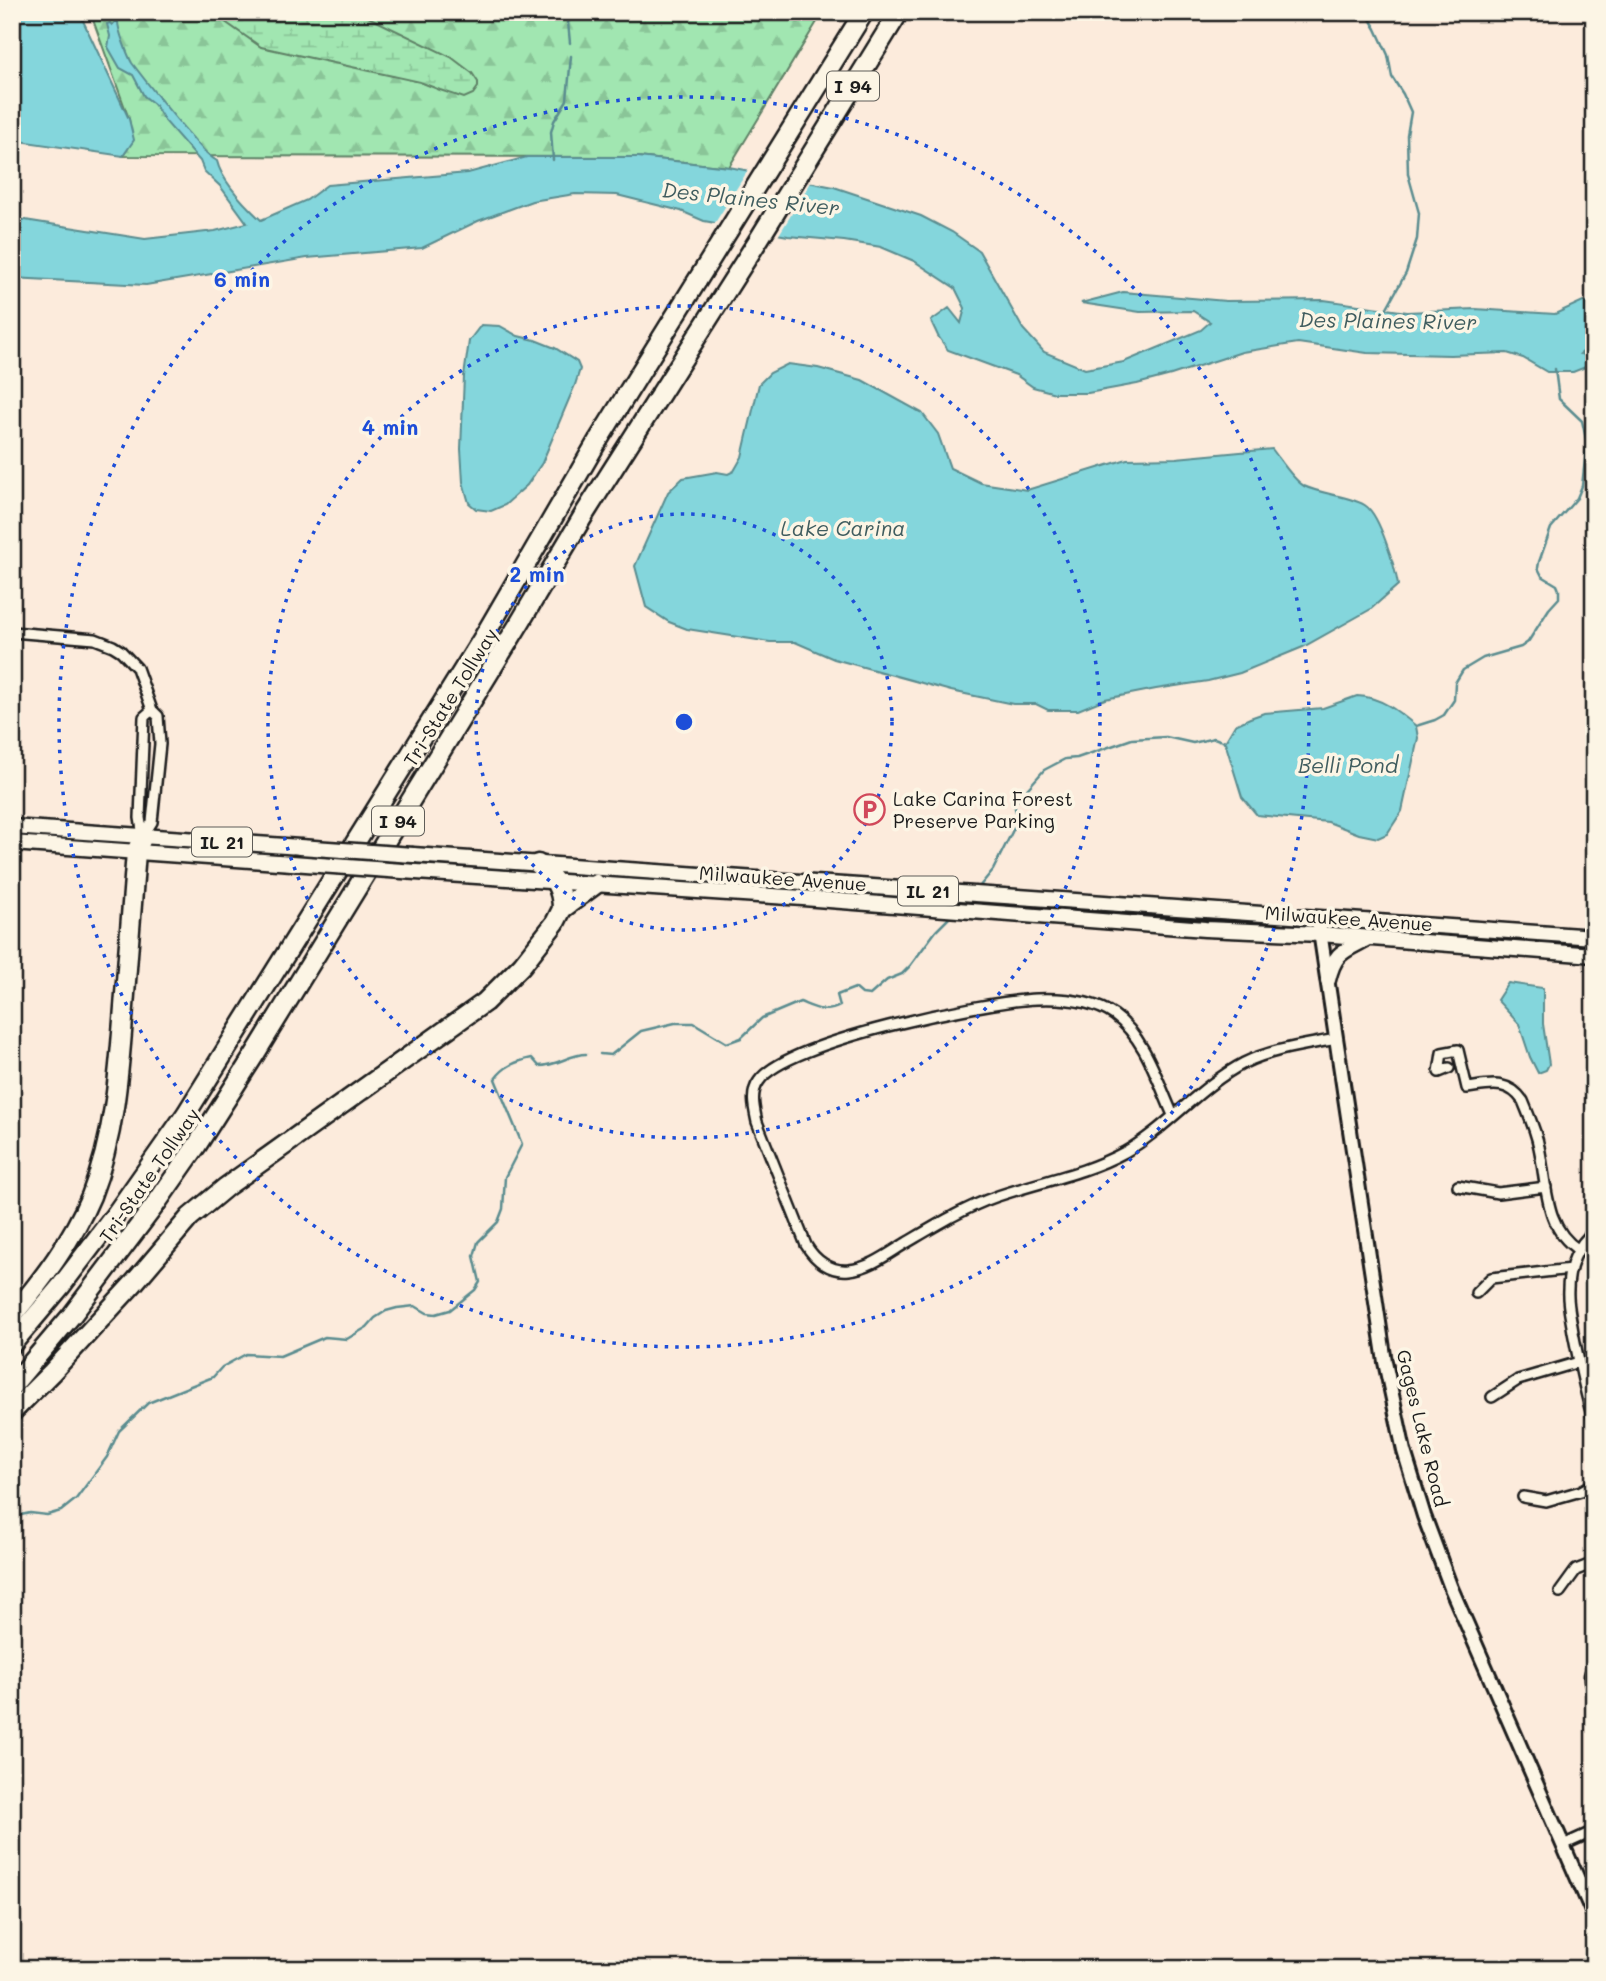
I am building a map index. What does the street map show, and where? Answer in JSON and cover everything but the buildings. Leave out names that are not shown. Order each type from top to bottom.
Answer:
[{"type":"highway","name":"Tri-State Tollway","points":[[12,1345],[115,1215],[186,1114],[483,638],[597,442],[864,12]]},
{"type":"highway","name":"Tri-State Tollway","points":[[12,1386],[72,1315],[198,1145],[585,513],[760,239],[899,12]]},
{"type":"highway","points":[[12,1316],[48,1271],[72,1232],[90,1198],[103,1164],[112,1128],[118,1083],[140,844]]},
{"type":"highway","points":[[538,864],[557,882],[561,891],[562,909]]},
{"type":"highway","points":[[12,1412],[133,1284],[190,1217],[226,1187],[485,1002],[522,965],[555,923],[562,909],[596,884]]},
{"type":"main road","name":"Milwaukee Avenue","points":[[12,827],[292,863],[1193,928],[1319,926],[1369,938],[1594,956]]},
{"type":"main road","name":"Milwaukee Avenue","points":[[12,843],[300,847],[1319,926],[1594,937]]},
{"type":"main road","points":[[1328,980],[1331,968],[1340,953],[1369,938]]},
{"type":"street","points":[[12,632],[95,639],[121,651],[136,668],[152,710],[158,716],[160,744],[152,822],[140,844]]},
{"type":"street","points":[[140,844],[144,717],[152,710]]},
{"type":"street","name":"Gages Lake Road","points":[[1319,926],[1385,1362],[1405,1451],[1424,1517],[1451,1588],[1594,1916]]},
{"type":"street","points":[[1172,1115],[1149,1062],[1132,1033],[1114,1016],[1092,1004],[1038,999],[935,1016],[866,1031],[832,1042],[782,1063],[767,1073],[754,1091],[753,1103],[757,1122],[811,1254],[832,1268],[854,1269],[867,1266],[952,1216],[992,1198],[1087,1169],[1107,1160],[1144,1140],[1200,1093],[1244,1063],[1285,1049],[1336,1039]]},
{"type":"street","points":[[1449,1068],[1439,1072],[1442,1054],[1458,1050],[1467,1088],[1496,1085],[1508,1087],[1518,1094],[1535,1134],[1556,1226],[1566,1240],[1579,1250]]},
{"type":"street","points":[[1458,1186],[1497,1193],[1546,1187]]},
{"type":"street","points":[[1594,1232],[1586,1238],[1579,1250],[1571,1269],[1568,1289],[1579,1362],[1594,1422]]},
{"type":"street","points":[[1475,1293],[1491,1278],[1571,1269]]},
{"type":"street","points":[[1492,1396],[1518,1380],[1579,1362]]},
{"type":"street","points":[[1523,1497],[1546,1501],[1581,1491],[1594,1484]]},
{"type":"street","points":[[1560,1592],[1576,1570],[1594,1563]]},
{"type":"street","points":[[1594,1667],[1588,1679],[1594,1693]]},
{"type":"street","points":[[1563,1845],[1594,1832]]},
{"type":"green space","points":[[103,12],[823,12],[729,167],[638,157],[123,156],[133,140],[129,119],[92,17]]},
{"type":"green space","points":[[211,12],[358,12],[451,57],[472,73],[478,87],[473,94],[464,98],[420,82],[261,47]]},
{"type":"green space","points":[[422,862],[531,871],[530,874],[419,866]]},
{"type":"water","points":[[12,12],[79,12],[129,119],[134,140],[123,156],[12,140]]},
{"type":"water","name":"Des Plaines River","points":[[118,22],[132,63],[199,146],[217,161],[229,185],[261,220],[307,200],[327,185],[468,173],[527,157],[638,157],[729,167],[834,187],[921,216],[952,232],[979,251],[1023,329],[1044,352],[1085,369],[1124,362],[1201,330],[1210,322],[1193,311],[1140,312],[1081,303],[1123,292],[1226,301],[1324,300],[1407,312],[1475,309],[1555,314],[1583,301],[1594,304],[1594,344],[1580,354],[1593,357],[1593,364],[1573,372],[1547,372],[1523,358],[1507,353],[1367,353],[1298,343],[1242,352],[1137,384],[1088,393],[1055,393],[1033,387],[1016,375],[948,350],[931,321],[949,308],[961,323],[965,308],[955,288],[914,261],[881,247],[788,236],[704,221],[681,211],[617,195],[575,194],[532,201],[478,221],[422,248],[307,258],[146,285],[12,278],[12,218],[145,239],[215,231],[247,223],[154,104],[144,96],[133,75],[120,68],[108,47],[110,36],[107,24],[112,25]]},
{"type":"water","points":[[481,325],[500,326],[518,336],[555,348],[577,362],[580,369],[542,463],[527,485],[505,505],[491,511],[476,509],[469,503],[463,482],[461,449],[464,376],[469,341]]},
{"type":"water","name":"Lake Carina","points":[[788,364],[818,368],[862,380],[922,413],[938,434],[950,468],[981,483],[1027,490],[1127,459],[1176,458],[1272,449],[1304,486],[1366,506],[1386,542],[1398,585],[1371,609],[1303,647],[1240,673],[1105,699],[1078,710],[1048,710],[1036,704],[1013,704],[951,691],[834,659],[795,642],[770,642],[687,629],[669,622],[646,607],[635,566],[668,492],[683,478],[717,472],[728,474],[734,471],[742,457],[759,384],[770,373]]},
{"type":"water","name":"Belli Pond","points":[[1357,696],[1381,702],[1416,726],[1418,738],[1402,811],[1387,834],[1378,838],[1328,822],[1257,815],[1242,797],[1225,742],[1235,725],[1264,713],[1323,708]]},
{"type":"water","points":[[1508,983],[1543,988],[1543,1024],[1549,1064],[1546,1070],[1538,1073],[1519,1024],[1497,1000]]},
{"type":"pier","points":[[750,167],[813,179],[777,238],[713,226]]},
{"type":"waterway","points":[[570,43],[568,22],[578,12]]},
{"type":"waterway","name":"Des Plaines River","points":[[1366,12],[1388,55],[1392,77],[1411,112],[1407,135],[1408,174],[1419,213],[1417,239],[1406,273],[1385,311]]},
{"type":"waterway","points":[[553,160],[551,132],[554,121],[567,100],[571,56]]},
{"type":"waterway","points":[[1416,726],[1444,715],[1454,700],[1455,683],[1463,670],[1483,658],[1521,647],[1528,642],[1559,598],[1557,585],[1542,576],[1538,568],[1539,562],[1551,528],[1577,498],[1582,486],[1587,443],[1582,421],[1559,399],[1555,369]]},
{"type":"waterway","points":[[979,887],[993,870],[1018,820],[1014,804],[1044,770],[1065,759],[1077,758],[1132,739],[1166,737],[1193,743],[1214,738],[1225,742]]},
{"type":"waterway","points":[[600,1054],[611,1055],[641,1031],[675,1023],[694,1023],[727,1043],[741,1038],[762,1018],[800,1002],[830,1010],[840,1006],[837,995],[855,988],[862,994],[870,995],[887,980],[902,974],[951,916]]},
{"type":"waterway","points":[[12,1517],[30,1513],[47,1515],[61,1511],[76,1499],[107,1457],[119,1431],[148,1403],[213,1377],[222,1367],[246,1354],[280,1356],[325,1337],[347,1339],[386,1311],[415,1306],[427,1313],[436,1314],[450,1310],[475,1290],[480,1282],[474,1256],[478,1242],[498,1222],[503,1209],[505,1177],[522,1144],[495,1079],[507,1067],[526,1059],[532,1058],[539,1066],[586,1054]]},
{"type":"place","name":"Lake Carina Forest Preserve Parking","points":[[870,809]]}]
